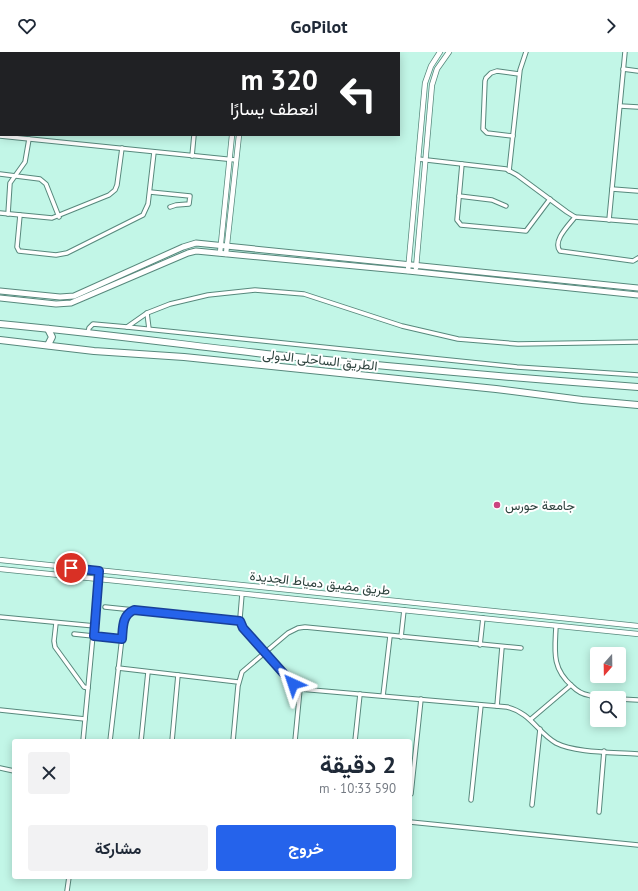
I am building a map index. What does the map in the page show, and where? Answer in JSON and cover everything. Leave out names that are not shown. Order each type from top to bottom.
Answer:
[{"type":"highway","name":"الطريق الساحلى الدولى","points":[[0,324],[48,328],[265,354],[473,374],[638,387]]},
{"type":"highway","points":[[48,328],[52,337],[48,345]]},
{"type":"highway","name":"الطريق الساحلى الدولى","points":[[0,340],[106,353],[184,357],[638,405]]},
{"type":"main road","points":[[0,291],[69,297],[186,246],[200,244],[638,288]]},
{"type":"main road","points":[[0,298],[56,304],[72,303],[188,253],[200,251],[638,295]]},
{"type":"street","points":[[408,271],[425,83],[431,66],[440,52]]},
{"type":"street","points":[[415,272],[432,85],[437,69],[449,52]]},
{"type":"street","points":[[509,170],[519,74],[521,63],[526,52]]},
{"type":"street","points":[[609,220],[625,52]]},
{"type":"street","points":[[623,69],[638,71]]},
{"type":"street","points":[[513,136],[487,133],[482,129],[485,81],[489,74],[496,71],[519,74]]},
{"type":"street","points":[[620,106],[638,107]]},
{"type":"street","points":[[0,136],[236,160]]},
{"type":"street","points":[[192,156],[194,136]]},
{"type":"street","points":[[220,253],[232,136]]},
{"type":"street","points":[[226,254],[238,136]]},
{"type":"street","points":[[8,214],[10,183],[16,176],[26,158],[29,139]]},
{"type":"street","points":[[0,213],[50,218],[59,216],[113,192],[117,185],[122,148]]},
{"type":"street","points":[[20,215],[17,245],[18,250],[22,252],[61,255],[141,217],[147,209],[154,152]]},
{"type":"street","points":[[418,159],[509,170],[575,216],[638,222]]},
{"type":"street","points":[[462,164],[457,220],[460,225],[522,232],[529,229],[550,199]]},
{"type":"street","points":[[0,174],[40,179],[45,182],[59,216]]},
{"type":"street","points":[[612,189],[638,191]]},
{"type":"street","points":[[150,192],[190,196],[189,204],[170,207]]},
{"type":"street","points":[[459,196],[492,200],[506,206]]},
{"type":"street","points":[[575,216],[558,242],[557,246],[560,251],[633,261],[638,258]]},
{"type":"street","points":[[127,326],[147,313],[170,304],[208,295],[256,290],[304,294],[402,326],[458,339],[518,344],[638,342]]},
{"type":"street","points":[[147,313],[149,329]]},
{"type":"street","points":[[88,333],[89,328],[93,324],[127,326],[517,367],[638,375]]},
{"type":"street","name":"طريق مضيق دمياط الجديدة","points":[[0,560],[277,590],[638,626]]},
{"type":"street","name":"طريق مضيق دمياط الجديدة","points":[[0,569],[638,634]]},
{"type":"street","points":[[83,739],[99,571]]},
{"type":"street","points":[[277,590],[277,598]]},
{"type":"street","points":[[242,594],[240,621],[243,628],[293,684],[300,689],[498,706],[518,710],[531,719],[540,730],[552,740],[567,747],[638,754]]},
{"type":"street","points":[[105,607],[240,621]]},
{"type":"street","points":[[110,739],[125,618],[134,610]]},
{"type":"street","points":[[401,637],[404,610]]},
{"type":"street","points":[[0,617],[95,626]]},
{"type":"street","points":[[480,645],[483,618]]},
{"type":"street","points":[[591,629],[592,621]]},
{"type":"street","points":[[56,623],[54,641],[57,651],[84,687],[88,688]]},
{"type":"street","points":[[556,626],[555,661],[561,674],[571,685],[590,696]]},
{"type":"street","points":[[233,739],[238,682],[244,670],[288,633],[301,627],[521,648]]},
{"type":"street","points":[[74,634],[122,639]]},
{"type":"street","points":[[383,696],[390,636]]},
{"type":"street","points":[[498,706],[502,647]]},
{"type":"street","points":[[118,668],[238,682]]},
{"type":"street","points":[[141,739],[148,672]]},
{"type":"street","points":[[172,739],[178,675]]},
{"type":"street","points":[[531,719],[571,685]]},
{"type":"street","points":[[295,739],[300,689]]},
{"type":"street","points":[[356,739],[360,694]]},
{"type":"street","points":[[626,699],[638,700]]},
{"type":"street","points":[[412,784],[420,700]]},
{"type":"street","points":[[471,800],[481,705]]},
{"type":"street","points":[[0,710],[85,719]]},
{"type":"street","points":[[532,805],[540,730]]},
{"type":"street","points":[[599,812],[604,751]]},
{"type":"street","points":[[0,768],[12,771]]},
{"type":"street","points":[[412,822],[638,845]]},
{"type":"street","points":[[67,891],[69,879]]},
{"type":"place","name":"جامعة حورس","points":[[497,505]]},
{"type":"route","points":[[71,568],[99,571],[94,636],[122,639],[124,620],[129,613],[134,610],[240,621],[243,628],[293,684]]}]
